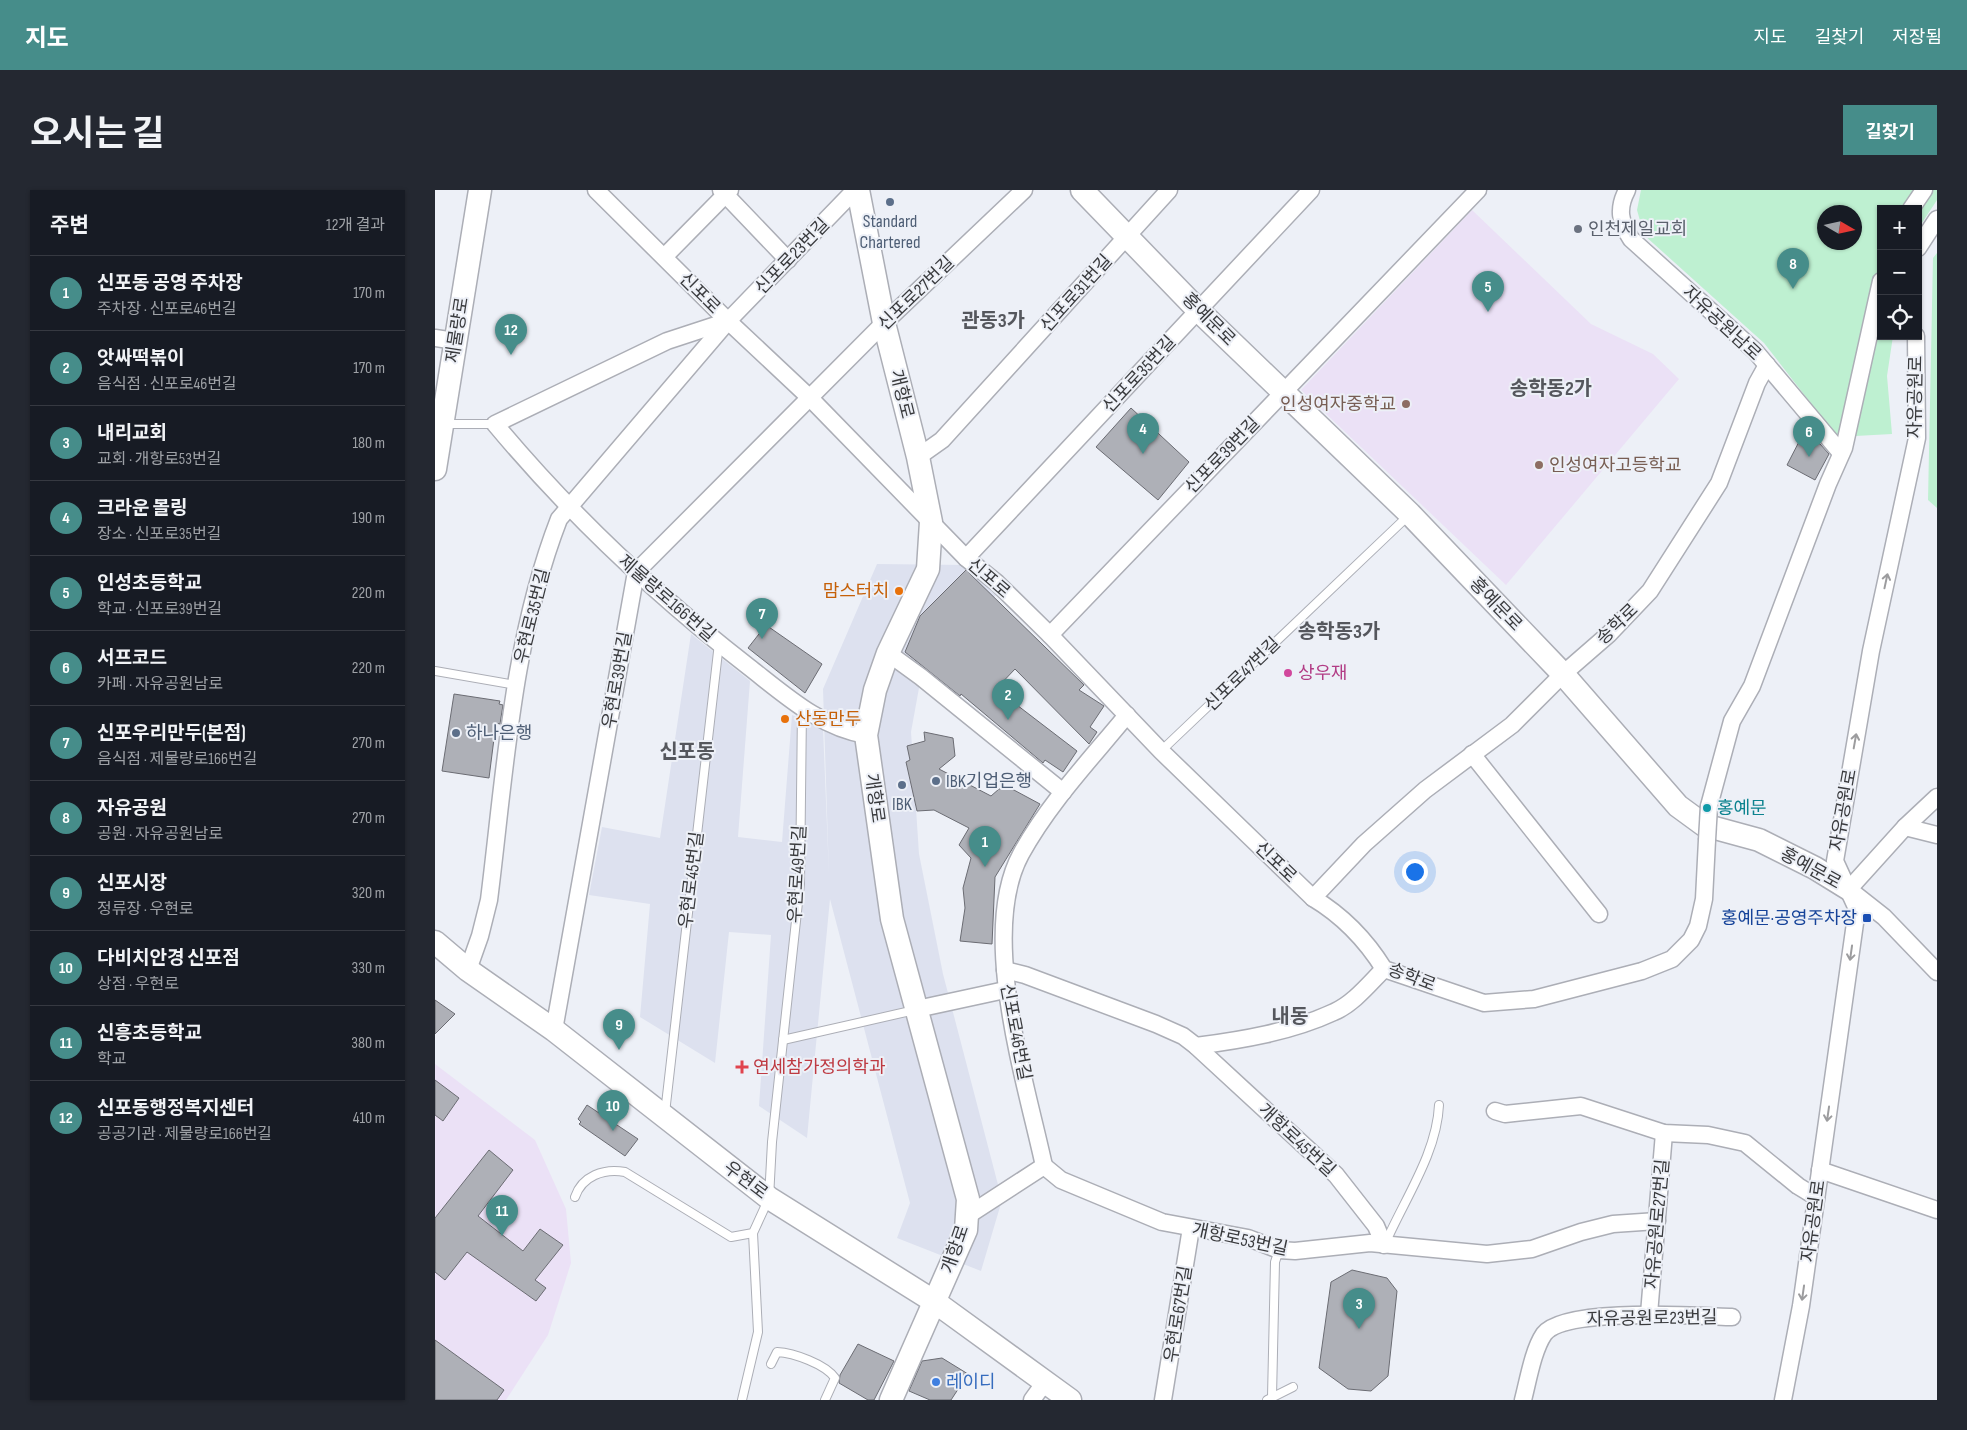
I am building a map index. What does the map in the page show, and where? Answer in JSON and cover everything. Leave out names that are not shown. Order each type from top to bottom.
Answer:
[{"type":"street","name":"제물량로","points":[[435,469],[443,424],[445,340],[480,190]]},
{"type":"street","name":"신포로","points":[[596,190],[728,321],[809,397],[966,558],[997,584],[1050,635],[1161,750],[1313,898]]},
{"type":"street","name":"신포로23번길","points":[[728,321],[856,190]]},
{"type":"street","name":"개항로","points":[[856,190],[884,323],[918,457],[931,522],[928,569],[888,653],[875,690],[866,735],[892,919],[967,1199],[966,1230],[891,1400]]},
{"type":"street","name":"신포로27번길","points":[[809,397],[1024,190]]},
{"type":"street","name":"홍예문로","points":[[1082,190],[1199,311],[1410,514],[1563,674],[1678,806],[1704,826],[1759,840],[1815,868],[1849,889],[1884,917],[1937,972]]},
{"type":"street","name":"신포로31번길","points":[[918,457],[942,440],[1169,190]]},
{"type":"street","name":"신포로35번길","points":[[966,558],[1311,190]]},
{"type":"street","name":"신포로39번길","points":[[1050,635],[1477,190]]},
{"type":"street","name":"자유공원남로","points":[[1627,190],[1619,208],[1623,226],[1631,239],[1755,351],[1841,453]]},
{"type":"street","points":[[1914,205],[1924,190]]},
{"type":"street","name":"신포로","points":[[664,257],[725,192]]},
{"type":"street","points":[[725,192],[788,260]]},
{"type":"street","points":[[1922,242],[1937,219]]},
{"type":"street","name":"송학로","points":[[1767,365],[1757,383],[1719,483],[1651,591],[1609,634],[1563,674],[1512,725],[1425,790],[1364,844],[1313,898],[1332,909],[1369,945],[1384,969],[1484,1003],[1509,1003],[1543,997],[1642,971],[1672,959],[1691,940],[1698,926],[1703,899],[1709,806],[1732,721],[1752,686],[1841,453],[1878,295]]},
{"type":"street","points":[[495,424],[667,341],[728,321]]},
{"type":"street","name":"우현로35번길","points":[[468,970],[480,936],[489,900],[516,685],[525,633],[550,542],[559,519],[728,321]]},
{"type":"street","name":"자유공원로","points":[[1783,1400],[1801,1306],[1857,909],[1835,861],[1871,651],[1917,438],[1916,340]]},
{"type":"street","points":[[636,572],[809,397]]},
{"type":"street","name":"제물량로166번길","points":[[495,424],[568,508],[636,572],[719,643],[801,708],[849,732],[866,735]]},
{"type":"street","name":"우현로39번길","points":[[554,1030],[636,572]]},
{"type":"street","points":[[888,653],[921,677],[1063,792]]},
{"type":"street","name":"신포로46번길","points":[[1044,1166],[1005,990],[1005,917],[1009,886],[1021,854],[1063,792],[1127,715]]},
{"type":"street","points":[[1472,754],[1599,914]]},
{"type":"street","points":[[1849,889],[1905,827],[1937,797]]},
{"type":"street","points":[[1905,827],[1937,835]]},
{"type":"street","name":"우현로","points":[[435,942],[468,970],[554,1030],[769,1198],[935,1302],[1039,1391],[1070,1400]]},
{"type":"street","points":[[1196,1046],[1248,1040],[1335,1012],[1354,998],[1384,969]]},
{"type":"street","name":"개항로45번길","points":[[1005,970],[1025,975],[1183,1036],[1336,1175],[1376,1226],[1384,1245]]},
{"type":"street","points":[[917,1009],[1005,990]]},
{"type":"street","points":[[1495,1111],[1505,1114],[1581,1106],[1665,1133],[1708,1135],[1745,1143],[1799,1186],[1816,1197]]},
{"type":"street","name":"자유공원로27번길","points":[[1649,1314],[1665,1133]]},
{"type":"street","points":[[967,1216],[1044,1166]]},
{"type":"street","name":"개항로53번길","points":[[1044,1166],[1061,1180],[1162,1222],[1248,1238],[1279,1250],[1295,1251],[1370,1243],[1487,1254],[1532,1249],[1581,1232],[1613,1224],[1657,1220]]},
{"type":"street","points":[[1820,1170],[1937,1210]]},
{"type":"street","name":"우현로67번길","points":[[1163,1400],[1191,1228]]},
{"type":"street","name":"자유공원로23번길","points":[[1523,1400],[1539,1343],[1545,1333],[1558,1324],[1572,1320],[1649,1314],[1732,1316]]},
{"type":"lane","points":[[443,424],[495,424]]},
{"type":"lane","name":"신포로47번길","points":[[1161,750],[1410,514]]},
{"type":"lane","name":"우현로45번길","points":[[664,1117],[719,643]]},
{"type":"lane","points":[[435,671],[516,685]]},
{"type":"lane","name":"우현로49번길","points":[[769,1198],[772,1142],[799,884],[801,708]]},
{"type":"lane","points":[[783,1040],[917,1009]]},
{"type":"lane","points":[[1384,1245],[1425,1159],[1438,1123],[1439,1105]]},
{"type":"lane","points":[[575,1198],[578,1188],[585,1181],[601,1173],[614,1170],[625,1172],[731,1237],[753,1233]]},
{"type":"lane","points":[[742,1400],[758,1332],[753,1233],[769,1198]]},
{"type":"lane","points":[[1279,1250],[1275,1262],[1269,1398],[1293,1387]]},
{"type":"lane","points":[[771,1364],[777,1352],[786,1353],[821,1366],[835,1378],[825,1400]]},
{"type":"shaded area","points":[[1472,210],[1591,324],[1653,354],[1679,379],[1506,585],[1301,390]]},
{"type":"shaded area","points":[[877,564],[966,565],[996,595],[921,677],[911,732],[919,854],[943,974],[1002,1200],[981,1271],[897,1238],[910,1203],[830,899],[807,1138],[759,1106],[771,935],[729,932],[715,1063],[640,1017],[650,904],[589,895],[602,827],[660,838],[691,634],[750,681],[738,837],[782,842],[792,715],[823,728],[829,875],[823,689]]},
{"type":"shaded area","points":[[435,1064],[535,1140],[566,1209],[571,1263],[548,1335],[506,1400],[435,1400]]},
{"type":"green space","points":[[1641,190],[1937,190],[1937,200],[1922,223],[1922,205],[1877,205],[1877,340],[1892,340],[1887,376],[1892,434],[1837,437],[1764,343],[1644,235],[1637,210]]},
{"type":"green space","points":[[1937,253],[1937,508],[1928,500],[1933,258]]},
{"type":"building","points":[[1131,408],[1189,462],[1158,500],[1096,447]]},
{"type":"building","points":[[1803,434],[1820,444],[1829,454],[1815,480],[1787,465]]},
{"type":"building","points":[[966,570],[1084,685],[1079,690],[1104,706],[1090,727],[1097,732],[1089,744],[1015,669],[996,689],[1077,751],[1063,772],[1045,760],[1043,763],[961,694],[960,696],[905,652],[920,616]]},
{"type":"building","points":[[766,625],[822,664],[805,693],[748,648]]},
{"type":"building","points":[[454,694],[500,701],[499,704],[503,705],[500,724],[496,723],[489,778],[442,771]]},
{"type":"building","points":[[924,732],[953,738],[955,756],[939,769],[991,796],[999,789],[1012,789],[1040,804],[995,877],[992,944],[960,941],[965,908],[963,888],[971,858],[959,845],[969,828],[934,810],[917,811],[906,762],[910,760],[907,746],[925,741]]},
{"type":"building","points":[[435,1000],[455,1014],[435,1034]]},
{"type":"building","points":[[435,1080],[459,1098],[443,1121],[435,1115]]},
{"type":"building","points":[[587,1105],[638,1139],[625,1156],[579,1124],[581,1122],[578,1119]]},
{"type":"building","points":[[489,1150],[513,1170],[478,1216],[523,1251],[540,1229],[563,1245],[535,1280],[546,1288],[536,1301],[467,1252],[445,1280],[435,1272],[435,1218]]},
{"type":"building","points":[[1352,1270],[1387,1278],[1397,1291],[1388,1376],[1371,1391],[1348,1389],[1319,1368],[1331,1282]]},
{"type":"building","points":[[435,1340],[504,1390],[497,1400],[435,1400]]},
{"type":"building","points":[[858,1344],[894,1361],[874,1400],[868,1400],[839,1383],[840,1375]]},
{"type":"building","name":"레이디","points":[[942,1358],[968,1374],[951,1400],[930,1400],[909,1391],[922,1361]]},
{"type":"place","name":"Standard Chartered","points":[[890,202]]},
{"type":"place","name":"인천제일교회","points":[[1578,229]]},
{"type":"place","name":"자유공원","points":[[1793,289]]},
{"type":"place","name":"인성초등학교","points":[[1488,312]]},
{"type":"place","name":"신포동행정복지센터","points":[[511,355]]},
{"type":"place","name":"인성여자중학교","points":[[1406,404]]},
{"type":"place","name":"크라운 볼링","points":[[1143,454]]},
{"type":"place","name":"서프코드","points":[[1809,457]]},
{"type":"place","name":"인성여자고등학교","points":[[1539,465]]},
{"type":"place","name":"맘스터치","points":[[899,591]]},
{"type":"place","name":"신포우리만두(본점)","points":[[762,639]]},
{"type":"place","name":"상우재","points":[[1288,673]]},
{"type":"place","name":"산동만두","points":[[785,719]]},
{"type":"place","name":"앗싸떡볶이","points":[[1008,720]]},
{"type":"place","name":"하나은행","points":[[456,733]]},
{"type":"place","name":"IBK기업은행","points":[[936,781]]},
{"type":"place","name":"IBK","points":[[902,785]]},
{"type":"place","name":"홍예문","points":[[1707,808]]},
{"type":"place","name":"신포동 공영 주차장","points":[[985,867]]},
{"type":"place","name":"홍예문·공영주차장","points":[[1867,918]]},
{"type":"place","name":"신포시장","points":[[619,1050]]},
{"type":"place","name":"연세참가정의학과","points":[[742,1067]]},
{"type":"place","name":"다비치안경 신포점","points":[[613,1131]]},
{"type":"place","name":"신흥초등학교","points":[[502,1236]]},
{"type":"place","name":"내리교회","points":[[1359,1329]]},
{"type":"place","name":"레이디","points":[[936,1382]]},
{"type":"district","name":"관동3가","points":[[993,320]]},
{"type":"district","name":"송학동2가","points":[[1551,388]]},
{"type":"district","name":"송학동3가","points":[[1339,631]]},
{"type":"district","name":"신포동","points":[[687,751]]},
{"type":"district","name":"내동","points":[[1290,1016]]}]
